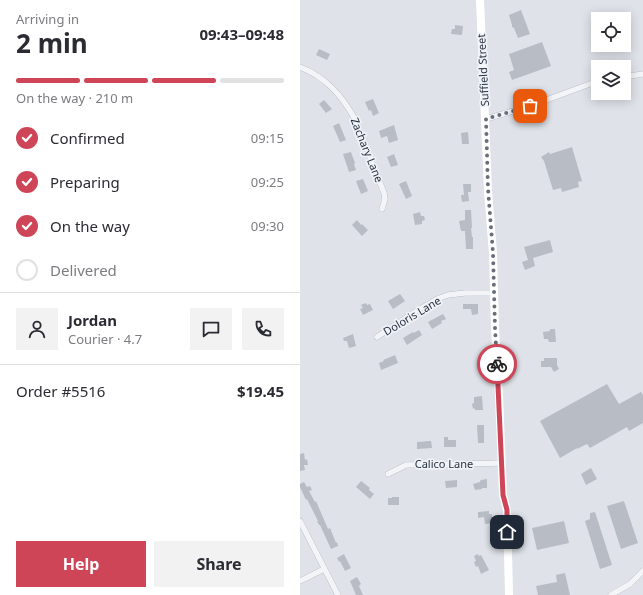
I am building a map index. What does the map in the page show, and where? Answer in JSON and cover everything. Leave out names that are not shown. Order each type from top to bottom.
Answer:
[{"type":"main road","name":"Suffield Street","points":[[480,0],[488,189],[493,253],[503,495],[507,510],[509,595]]},
{"type":"street","name":"Zachary Lane","points":[[300,67],[317,75],[336,90],[356,119],[384,193],[385,199],[382,209]]},
{"type":"street","points":[[631,76],[643,74]]},
{"type":"street","points":[[486,119],[530,106],[591,84]]},
{"type":"street","name":"Doloris Lane","points":[[377,337],[437,299],[448,295],[465,293],[494,294]]},
{"type":"street","name":"Calico Lane","points":[[388,474],[406,465],[502,463]]},
{"type":"street","points":[[300,522],[338,595]]},
{"type":"street","points":[[300,581],[324,569]]},
{"type":"street","points":[[611,595],[628,585],[643,571]]},
{"type":"building","points":[[521,10],[530,34],[518,38],[514,28],[512,27],[509,15]]},
{"type":"building","points":[[455,25],[463,26],[462,35],[451,34],[452,29],[455,29]]},
{"type":"building","points":[[542,42],[551,66],[512,80],[509,72],[514,70],[509,54]]},
{"type":"building","points":[[319,49],[330,54],[327,60],[316,55]]},
{"type":"building","points":[[373,99],[379,113],[373,116],[371,110],[369,111],[365,102]]},
{"type":"building","points":[[324,100],[332,109],[326,113],[319,104]]},
{"type":"building","points":[[339,123],[346,140],[340,142],[333,126]]},
{"type":"building","points":[[394,125],[398,140],[389,143],[387,136],[381,138],[379,131]]},
{"type":"building","points":[[468,132],[469,144],[462,144],[461,133]]},
{"type":"building","points":[[572,147],[582,181],[578,182],[579,187],[562,192],[561,188],[553,190],[544,161],[541,157],[549,152],[550,154]]},
{"type":"building","points":[[351,152],[356,170],[349,172],[343,154]]},
{"type":"building","points":[[394,154],[398,165],[391,167],[387,157]]},
{"type":"building","points":[[363,179],[368,191],[361,194],[356,181]]},
{"type":"building","points":[[406,181],[412,196],[406,199],[399,184]]},
{"type":"building","points":[[463,184],[471,184],[471,192],[468,192],[469,201],[462,202],[461,195],[464,195]]},
{"type":"building","points":[[465,210],[471,210],[473,249],[466,249],[465,231],[461,231],[459,221],[465,220]]},
{"type":"building","points":[[420,212],[421,216],[424,216],[425,220],[422,221],[422,224],[415,225],[413,214]]},
{"type":"building","points":[[357,220],[368,230],[362,236],[352,225]]},
{"type":"building","points":[[550,240],[553,252],[533,258],[535,266],[525,270],[522,262],[528,260],[524,247]]},
{"type":"building","points":[[400,294],[405,301],[393,309],[388,301]]},
{"type":"building","points":[[366,303],[367,305],[370,304],[373,310],[363,315],[360,309],[363,308],[361,305]]},
{"type":"building","points":[[463,304],[478,304],[478,314],[472,315],[471,309],[463,309]]},
{"type":"building","points":[[443,314],[446,319],[441,321],[442,323],[432,329],[428,322]]},
{"type":"building","points":[[550,329],[555,329],[556,342],[549,342],[548,339],[544,339],[543,332],[550,331]]},
{"type":"building","points":[[419,330],[422,335],[407,345],[403,338]]},
{"type":"building","points":[[353,334],[356,346],[349,348],[347,341],[344,341],[343,338]]},
{"type":"building","points":[[395,355],[398,363],[381,370],[379,363]]},
{"type":"building","points":[[544,358],[557,358],[557,365],[559,369],[554,372],[551,367],[541,367],[541,361],[544,361]]},
{"type":"building","points":[[607,384],[619,404],[641,392],[643,395],[643,423],[629,431],[627,427],[590,448],[587,444],[577,448],[560,458],[540,421]]},
{"type":"building","points":[[482,396],[483,410],[473,409],[472,404],[474,403],[474,397]]},
{"type":"building","points":[[477,425],[484,425],[484,443],[478,443]]},
{"type":"building","points":[[444,437],[448,437],[448,440],[456,440],[456,447],[444,447]]},
{"type":"building","points":[[431,441],[432,448],[417,449],[417,442]]},
{"type":"building","points":[[304,453],[305,460],[307,459],[308,465],[304,465],[305,470],[300,471],[300,454]]},
{"type":"building","points":[[591,468],[597,479],[586,485],[581,474]]},
{"type":"building","points":[[487,479],[487,488],[475,490],[473,484]]},
{"type":"building","points":[[457,480],[457,487],[446,488],[445,481]]},
{"type":"building","points":[[361,481],[370,488],[369,490],[374,494],[370,499],[356,487]]},
{"type":"building","points":[[304,482],[307,487],[310,486],[312,490],[309,491],[315,502],[316,501],[328,529],[330,528],[338,546],[331,549],[300,487],[300,484]]},
{"type":"building","points":[[399,497],[399,505],[388,505],[388,498]]},
{"type":"building","points":[[624,501],[638,543],[621,549],[607,506]]},
{"type":"building","points":[[489,511],[489,514],[492,514],[492,523],[485,524],[484,517],[478,518],[478,512]]},
{"type":"building","points":[[595,512],[612,565],[600,569],[585,521],[590,519],[590,513]]},
{"type":"building","points":[[564,521],[569,543],[537,550],[532,528]]},
{"type":"building","points":[[344,554],[351,568],[345,571],[337,558]]},
{"type":"building","points":[[478,554],[479,556],[481,555],[489,570],[481,574],[478,566],[476,567],[474,562],[476,561],[474,556]]},
{"type":"building","points":[[565,573],[570,595],[538,595],[536,586],[557,582],[556,575]]},
{"type":"building","points":[[357,577],[361,584],[359,586],[363,595],[356,595],[350,581]]},
{"type":"way so far","points":[[497,364],[486,119],[530,106]]},
{"type":"route","points":[[497,364],[503,495],[507,510],[507,532]]}]
